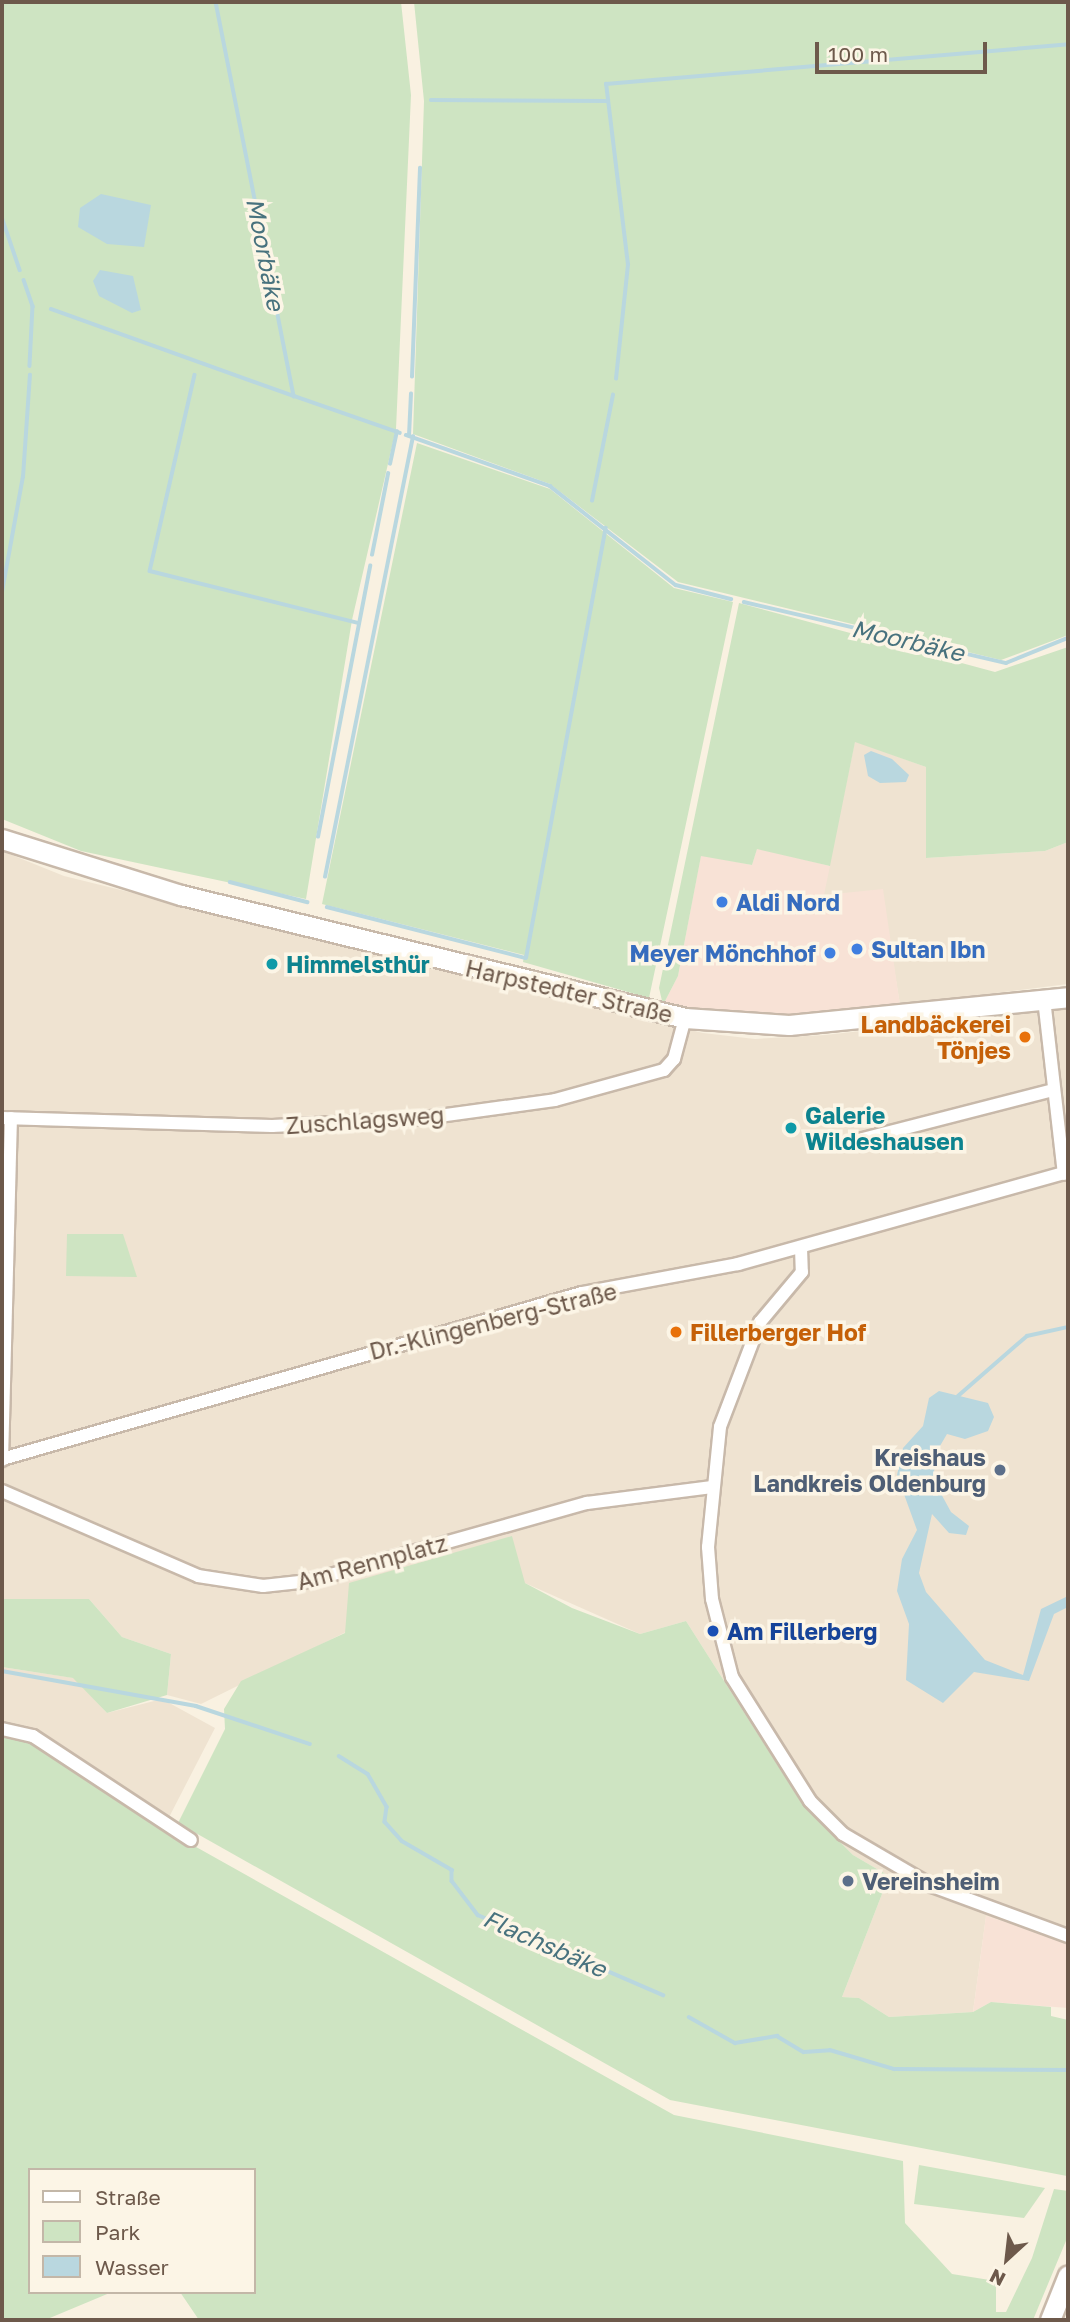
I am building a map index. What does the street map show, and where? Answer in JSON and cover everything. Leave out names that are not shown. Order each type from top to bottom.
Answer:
[{"type":"main road","name":"Harpstedter Straße","points":[[2,839],[156,888],[685,1018],[789,1025],[1068,997]]},
{"type":"main road","points":[[1050,2320],[1068,2274]]},
{"type":"street","points":[[1044,999],[1053,1090],[1066,1173]]},
{"type":"street","name":"Zuschlagsweg","points":[[6,1118],[272,1126],[417,1119],[555,1100],[664,1070],[674,1059],[685,1018]]},
{"type":"street","points":[[843,1144],[1053,1090]]},
{"type":"street","points":[[2,1460],[6,1118]]},
{"type":"street","name":"Dr.-Klingenberg-Straße","points":[[2,1460],[582,1293],[801,1248],[1066,1173]]},
{"type":"street","points":[[801,1248],[802,1272],[760,1322],[737,1372],[712,1487],[711,1586],[725,1657],[752,1715],[810,1801],[874,1857],[1001,1916],[1068,1936]]},
{"type":"street","name":"Am Rennplatz","points":[[2,1491],[198,1576],[263,1586],[309,1581],[587,1503],[712,1487]]},
{"type":"street","points":[[2,1729],[33,1736],[191,1840]]},
{"type":"shaded area","points":[[855,741],[926,767],[926,858],[1045,851],[1068,842],[1068,984],[900,1005],[884,906],[823,895]]},
{"type":"shaded area","points":[[757,848],[830,866],[824,895],[883,889],[900,1005],[782,1017],[663,1005],[678,976],[701,855],[752,865]]},
{"type":"shaded area","points":[[2,851],[64,876],[703,1033],[755,1039],[825,1035],[1068,1008],[1068,1941],[986,1916],[973,2012],[889,2017],[859,1998],[842,1997],[889,1876],[853,1855],[803,1805],[686,1621],[640,1634],[525,1583],[346,1632],[201,1704],[167,1695],[171,1654],[122,1637],[89,1599],[2,1599]]},
{"type":"shaded area","points":[[2,1667],[74,1678],[107,1713],[162,1699],[215,1728],[164,1827],[2,1734]]},
{"type":"shaded area","points":[[986,1916],[1068,1941],[1068,2008],[991,2002],[973,2012]]},
{"type":"green space","points":[[2,2],[401,2],[411,95],[396,429],[352,620],[306,899],[81,851],[2,819]]},
{"type":"green space","points":[[414,2],[1068,2],[1068,635],[1001,660],[678,582],[550,484],[413,434],[424,101]]},
{"type":"green space","points":[[417,443],[550,489],[674,588],[733,602],[649,998],[523,962],[524,955],[322,904]]},
{"type":"green space","points":[[739,603],[995,672],[1068,647],[1068,842],[1045,851],[926,858],[926,767],[855,742],[830,866],[757,849],[752,865],[701,856],[678,976],[663,1005],[659,988]]},
{"type":"green space","points":[[67,1234],[123,1234],[137,1277],[66,1276]]},
{"type":"green space","points":[[512,1536],[525,1583],[572,1608],[640,1634],[686,1621],[803,1805],[853,1855],[889,1876],[842,1997],[859,1998],[889,2017],[973,2012],[991,2002],[1051,2007],[1051,2016],[1068,2020],[1067,2176],[670,2100],[178,1823],[225,1729],[224,1709],[241,1681],[345,1633],[349,1583]]},
{"type":"green space","points":[[2,1599],[89,1599],[122,1637],[171,1654],[167,1695],[107,1713],[73,1678],[2,1667]]},
{"type":"green space","points":[[2,1734],[29,1740],[189,1843],[674,2115],[903,2161],[905,2223],[952,2274],[996,2281],[996,2312],[1006,2312],[1032,2258],[1054,2189],[1068,2191],[1068,2236],[1033,2320],[199,2320],[181,2294],[256,2294],[256,2168],[28,2168],[28,2294],[107,2294],[45,2320],[2,2320]]},
{"type":"green space","points":[[919,2165],[1045,2188],[1024,2218],[914,2204]]},
{"type":"water","points":[[101,194],[151,205],[144,247],[107,244],[78,227],[80,208]]},
{"type":"water","points":[[100,270],[133,276],[141,310],[132,313],[99,296],[93,281]]},
{"type":"water","points":[[871,751],[892,759],[909,775],[906,782],[880,783],[868,776],[864,755]]},
{"type":"water","points":[[939,1391],[988,1403],[994,1417],[988,1431],[965,1439],[947,1434],[937,1451],[933,1479],[951,1512],[969,1526],[966,1535],[949,1533],[932,1514],[919,1573],[926,1592],[985,1660],[1023,1675],[1041,1609],[1068,1596],[1068,1607],[1054,1614],[1029,1681],[974,1672],[943,1703],[906,1680],[909,1624],[897,1591],[902,1559],[917,1530],[897,1475],[903,1448],[923,1426],[929,1398]]},
{"type":"waterway","name":"Moorbäke","points":[[216,2],[294,396],[400,433]]},
{"type":"waterway","points":[[616,379],[628,265],[606,84],[1068,44]]},
{"type":"waterway","points":[[431,100],[607,101]]},
{"type":"waterway","points":[[412,377],[420,168]]},
{"type":"waterway","points":[[2,217],[20,270]]},
{"type":"waterway","points":[[24,280],[33,306],[30,366]]},
{"type":"waterway","points":[[51,309],[294,396]]},
{"type":"waterway","points":[[2,592],[23,477],[30,375]]},
{"type":"waterway","points":[[195,375],[150,571],[359,623]]},
{"type":"waterway","points":[[409,436],[411,394]]},
{"type":"waterway","points":[[592,501],[613,395]]},
{"type":"waterway","points":[[390,464],[397,432]]},
{"type":"waterway","name":"Moorbäke","points":[[406,435],[550,486],[676,585],[731,599]]},
{"type":"waterway","points":[[325,877],[413,437]]},
{"type":"waterway","points":[[372,555],[388,474]]},
{"type":"waterway","points":[[327,907],[526,958],[606,528]]},
{"type":"waterway","points":[[318,837],[370,566]]},
{"type":"waterway","name":"Moorbäke","points":[[744,602],[1006,663],[1068,638]]},
{"type":"waterway","points":[[230,882],[307,902]]},
{"type":"waterway","points":[[958,1396],[1027,1336],[1068,1327]]},
{"type":"waterway","name":"Flachsbäke","points":[[2,1671],[196,1706],[310,1744]]},
{"type":"waterway","name":"Flachsbäke","points":[[339,1756],[368,1774],[387,1807],[385,1822],[402,1841],[452,1870],[452,1881],[478,1915],[663,1995]]},
{"type":"waterway","name":"Flachsbäke","points":[[689,2017],[735,2043],[777,2036],[804,2052],[830,2050],[894,2069],[1068,2070]]},
{"type":"place","name":"Aldi Nord","points":[[722,902]]},
{"type":"place","name":"Sultan Ibn","points":[[857,949]]},
{"type":"place","name":"Meyer Mönchhof","points":[[830,953]]},
{"type":"place","name":"Himmelsthür","points":[[272,964]]},
{"type":"place","name":"Landbäckerei Tönjes","points":[[1025,1037]]},
{"type":"place","name":"Galerie Wildeshausen","points":[[791,1128]]},
{"type":"place","name":"Fillerberger Hof","points":[[676,1332]]},
{"type":"place","name":"Kreishaus Landkreis Oldenburg","points":[[1000,1470]]},
{"type":"place","name":"Am Fillerberg","points":[[713,1631]]},
{"type":"place","name":"Vereinsheim","points":[[848,1881]]}]
